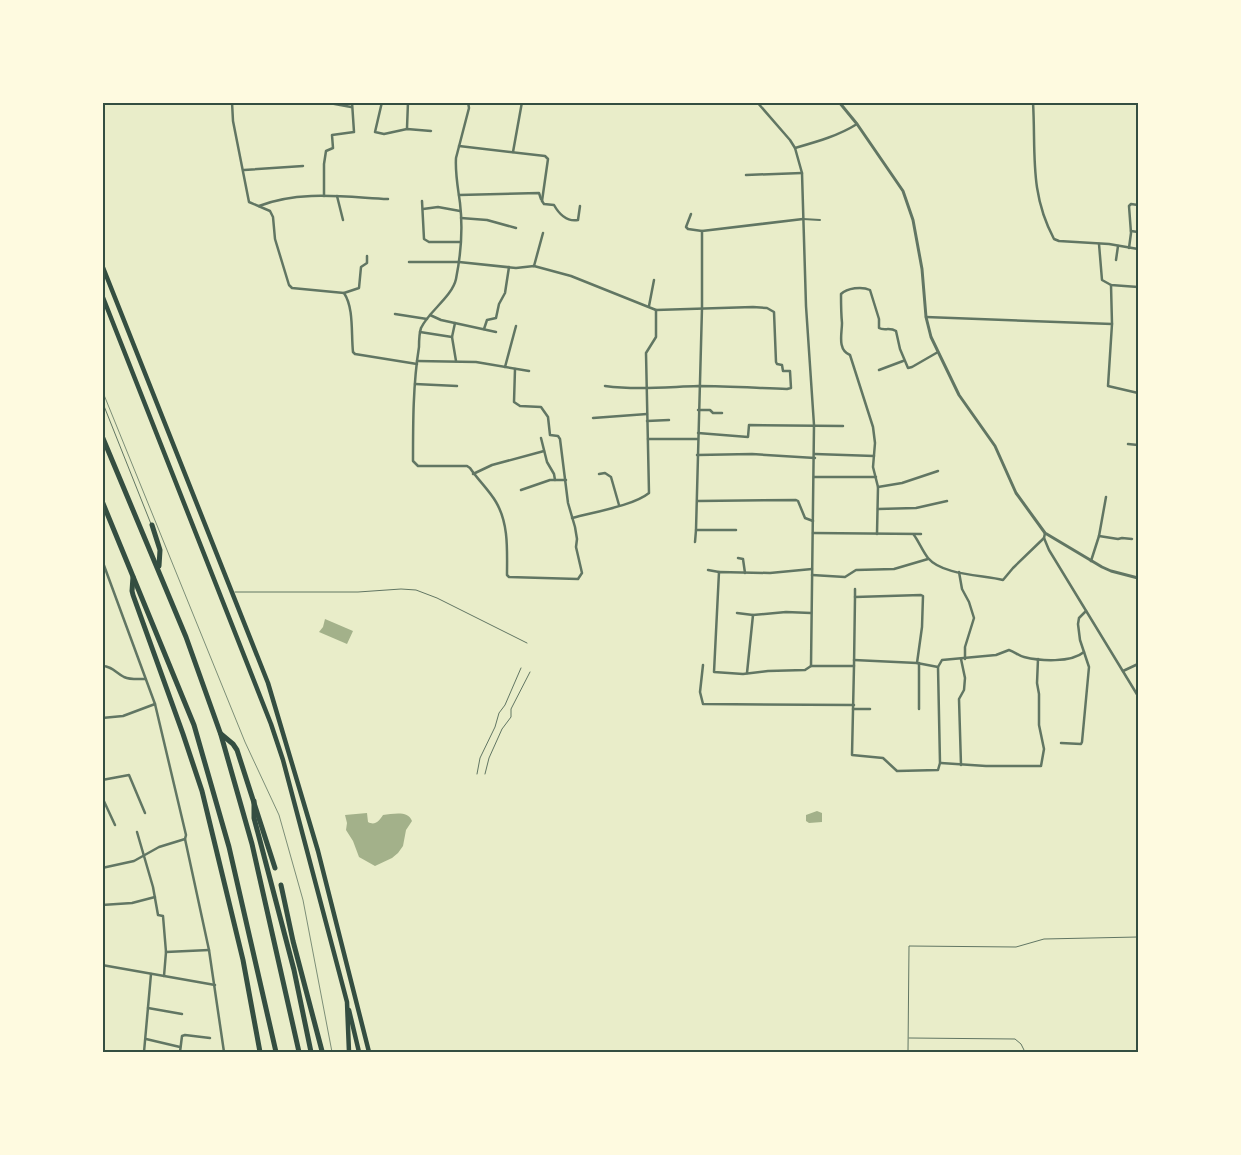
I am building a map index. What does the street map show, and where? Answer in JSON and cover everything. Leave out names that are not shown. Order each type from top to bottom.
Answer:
[{"type":"highway","points":[[102,436],[159,569],[221,734],[252,844],[299,1052]]},
{"type":"highway","points":[[102,501],[194,725],[230,847],[276,1052]]},
{"type":"highway","points":[[152,525],[160,550],[159,569]]},
{"type":"highway","points":[[133,577],[133,596],[202,791],[243,960],[260,1052]]},
{"type":"highway","points":[[221,734],[237,750],[276,868]]},
{"type":"highway","points":[[254,801],[254,818],[294,970],[311,1052]]},
{"type":"highway","points":[[280,885],[322,1051]]},
{"type":"main road","points":[[102,265],[268,683],[318,851],[369,1052]]},
{"type":"main road","points":[[102,295],[271,724],[286,772],[359,1052]]},
{"type":"main road","points":[[347,1002],[349,1052]]},
{"type":"street","points":[[232,102],[233,121],[249,202],[270,212],[273,217],[275,239],[289,285],[292,288],[344,293],[359,288],[361,267],[367,263],[367,256]]},
{"type":"street","points":[[324,102],[351,107]]},
{"type":"street","points":[[324,196],[326,151],[333,148],[332,135],[354,132],[352,102]]},
{"type":"street","points":[[382,102],[375,132],[384,134],[407,129],[431,132]]},
{"type":"street","points":[[407,129],[408,102]]},
{"type":"street","points":[[468,102],[468,114],[455,166],[460,211],[459,262],[455,282],[451,290],[427,319],[420,332],[412,436],[413,460],[418,466],[467,466],[496,501],[502,516],[508,551],[507,575],[510,578],[578,579],[582,573],[577,539],[568,503],[561,446],[558,436],[550,435],[548,418],[541,407],[520,406],[514,402],[515,369]]},
{"type":"street","points":[[513,152],[522,102]]},
{"type":"street","points":[[757,102],[795,148],[802,173],[806,306],[815,457],[811,666]]},
{"type":"street","points":[[839,102],[893,174],[903,191],[913,220],[922,269],[926,317],[931,337],[959,395],[995,446],[1016,493],[1045,533],[1090,561],[1111,571],[1138,578]]},
{"type":"street","points":[[1033,102],[1035,180],[1039,204],[1046,224],[1055,241],[1118,246],[1138,250]]},
{"type":"street","points":[[795,148],[834,136],[857,124]]},
{"type":"street","points":[[459,146],[545,156],[548,159],[542,201]]},
{"type":"street","points":[[244,170],[303,166]]},
{"type":"street","points":[[746,175],[802,173]]},
{"type":"street","points":[[458,195],[539,193],[544,204],[554,205],[564,217],[574,221],[578,220],[580,206]]},
{"type":"street","points":[[259,206],[282,199],[305,196],[388,199]]},
{"type":"street","points":[[337,196],[343,220]]},
{"type":"street","points":[[422,201],[424,237],[426,241],[460,242]]},
{"type":"street","points":[[1129,248],[1131,231],[1129,206],[1131,204],[1138,205]]},
{"type":"street","points":[[423,209],[438,207],[460,211]]},
{"type":"street","points":[[692,214],[686,227],[702,231],[803,220],[820,220]]},
{"type":"street","points":[[460,218],[487,220],[516,228]]},
{"type":"street","points":[[695,542],[698,501],[697,455],[702,308],[702,231]]},
{"type":"street","points":[[1131,231],[1138,232]]},
{"type":"street","points":[[534,266],[543,233]]},
{"type":"street","points":[[1099,244],[1101,278],[1111,285],[1138,287]]},
{"type":"street","points":[[1116,260],[1118,246]]},
{"type":"street","points":[[409,262],[459,262],[525,268],[534,266],[571,276],[656,310],[767,308],[773,311],[776,362],[782,365],[783,371],[790,371],[791,388],[699,386],[646,388],[605,386]]},
{"type":"street","points":[[484,329],[488,320],[496,318],[499,304],[505,293],[509,267]]},
{"type":"street","points":[[649,306],[654,280]]},
{"type":"street","points":[[1111,285],[1112,324],[1108,386],[1138,393]]},
{"type":"street","points":[[877,534],[878,487],[873,467],[875,443],[873,424],[850,355],[846,354],[843,350],[840,336],[842,324],[841,294],[847,289],[866,288],[870,290],[879,319],[879,328],[882,330],[892,328],[896,331],[907,368],[911,368],[938,352]]},
{"type":"street","points":[[344,293],[349,301],[354,354],[417,362],[476,362],[529,371]]},
{"type":"street","points":[[572,518],[619,505],[649,493],[646,353],[656,338],[656,310]]},
{"type":"street","points":[[395,314],[427,319]]},
{"type":"street","points":[[430,315],[455,323],[496,332]]},
{"type":"street","points":[[926,317],[1112,324]]},
{"type":"street","points":[[455,323],[452,337],[456,362]]},
{"type":"street","points":[[505,367],[516,326]]},
{"type":"street","points":[[420,332],[452,337]]},
{"type":"street","points":[[879,370],[904,361]]},
{"type":"street","points":[[415,384],[456,386]]},
{"type":"street","points":[[698,410],[722,413]]},
{"type":"street","points":[[593,418],[647,414]]},
{"type":"street","points":[[648,421],[669,420]]},
{"type":"street","points":[[698,433],[748,437],[749,425],[843,426]]},
{"type":"street","points":[[541,438],[555,480]]},
{"type":"street","points":[[648,439],[698,439]]},
{"type":"street","points":[[1128,444],[1138,445]]},
{"type":"street","points":[[473,474],[492,465],[544,451]]},
{"type":"street","points":[[697,455],[874,456]]},
{"type":"street","points":[[878,487],[902,483],[938,472]]},
{"type":"street","points":[[599,474],[605,473],[611,477],[619,505]]},
{"type":"street","points":[[814,477],[876,477]]},
{"type":"street","points":[[521,490],[555,480],[566,480]]},
{"type":"street","points":[[1090,561],[1099,536],[1106,497]]},
{"type":"street","points":[[698,501],[796,500],[805,518],[813,521]]},
{"type":"street","points":[[878,509],[916,508],[947,501]]},
{"type":"street","points":[[696,530],[736,530]]},
{"type":"street","points":[[813,533],[921,534]]},
{"type":"street","points":[[1045,533],[1044,538],[1048,550],[1138,696]]},
{"type":"street","points":[[914,535],[928,558],[937,565],[959,572],[1003,580],[1044,538]]},
{"type":"street","points":[[1099,536],[1132,539]]},
{"type":"street","points":[[738,558],[744,561],[745,573]]},
{"type":"street","points":[[812,575],[846,577],[856,570],[894,569],[928,558]]},
{"type":"street","points":[[102,560],[155,704],[186,835],[185,839],[209,950],[224,1052]]},
{"type":"street","points":[[708,570],[745,573],[812,569]]},
{"type":"street","points":[[719,572],[714,672],[747,673],[805,670],[811,666],[854,666]]},
{"type":"street","points":[[959,572],[962,589],[974,618],[965,647],[966,659]]},
{"type":"street","points":[[855,589],[852,755],[883,758],[894,769],[900,771],[936,771],[939,769],[938,667],[942,660],[996,656],[1010,650],[1022,657],[1038,659],[1076,658],[1084,652]]},
{"type":"street","points":[[855,597],[921,595],[923,599],[918,663],[919,709]]},
{"type":"street","points":[[1061,743],[1082,743],[1089,667],[1078,624],[1079,618],[1086,611]]},
{"type":"street","points":[[737,613],[811,613]]},
{"type":"street","points":[[747,673],[752,614]]},
{"type":"street","points":[[961,658],[964,678],[964,690],[959,698],[961,764]]},
{"type":"street","points":[[940,763],[1041,766],[1044,749],[1039,725],[1038,659]]},
{"type":"street","points":[[854,660],[918,663],[938,667]]},
{"type":"street","points":[[1123,671],[1138,664]]},
{"type":"street","points":[[703,665],[700,696],[705,704],[854,707],[870,709]]},
{"type":"street","points":[[102,666],[108,666],[124,677],[134,680],[146,679]]},
{"type":"street","points":[[102,718],[123,716],[155,704]]},
{"type":"street","points":[[102,776],[103,780],[129,775],[145,813]]},
{"type":"street","points":[[102,797],[114,825]]},
{"type":"street","points":[[137,832],[154,887],[158,915],[163,916],[166,952],[164,976]]},
{"type":"street","points":[[102,868],[134,861],[159,847],[185,839]]},
{"type":"street","points":[[102,905],[132,903],[155,897]]},
{"type":"street","points":[[166,952],[209,950]]},
{"type":"street","points":[[102,965],[215,985]]},
{"type":"street","points":[[144,1052],[151,974]]},
{"type":"street","points":[[148,1008],[182,1014]]},
{"type":"street","points":[[180,1052],[182,1036],[210,1038]]},
{"type":"street","points":[[146,1039],[180,1048]]},
{"type":"lane","points":[[102,401],[152,525]]},
{"type":"lane","points":[[232,592],[358,592],[401,588],[416,590],[437,598],[527,643]]},
{"type":"lane","points":[[477,774],[480,758],[521,668]]},
{"type":"lane","points":[[485,774],[489,758],[530,672]]},
{"type":"lane","points":[[908,1052],[909,946],[1016,947],[1055,938],[1138,937]]},
{"type":"lane","points":[[909,1038],[1015,1039],[1021,1044],[1025,1052]]},
{"type":"shaded area","points":[[325,619],[353,631],[347,644],[319,632],[323,627]]},
{"type":"shaded area","points":[[817,811],[822,813],[822,822],[809,823],[806,821],[806,815]]},
{"type":"shaded area","points":[[367,813],[368,822],[370,823],[377,822],[383,815],[396,814],[407,815],[412,821],[406,830],[403,846],[398,853],[375,866],[359,857],[353,841],[346,830],[345,815]]},
{"type":"tram line","points":[[102,390],[245,742],[279,815],[303,900],[332,1052]]}]
